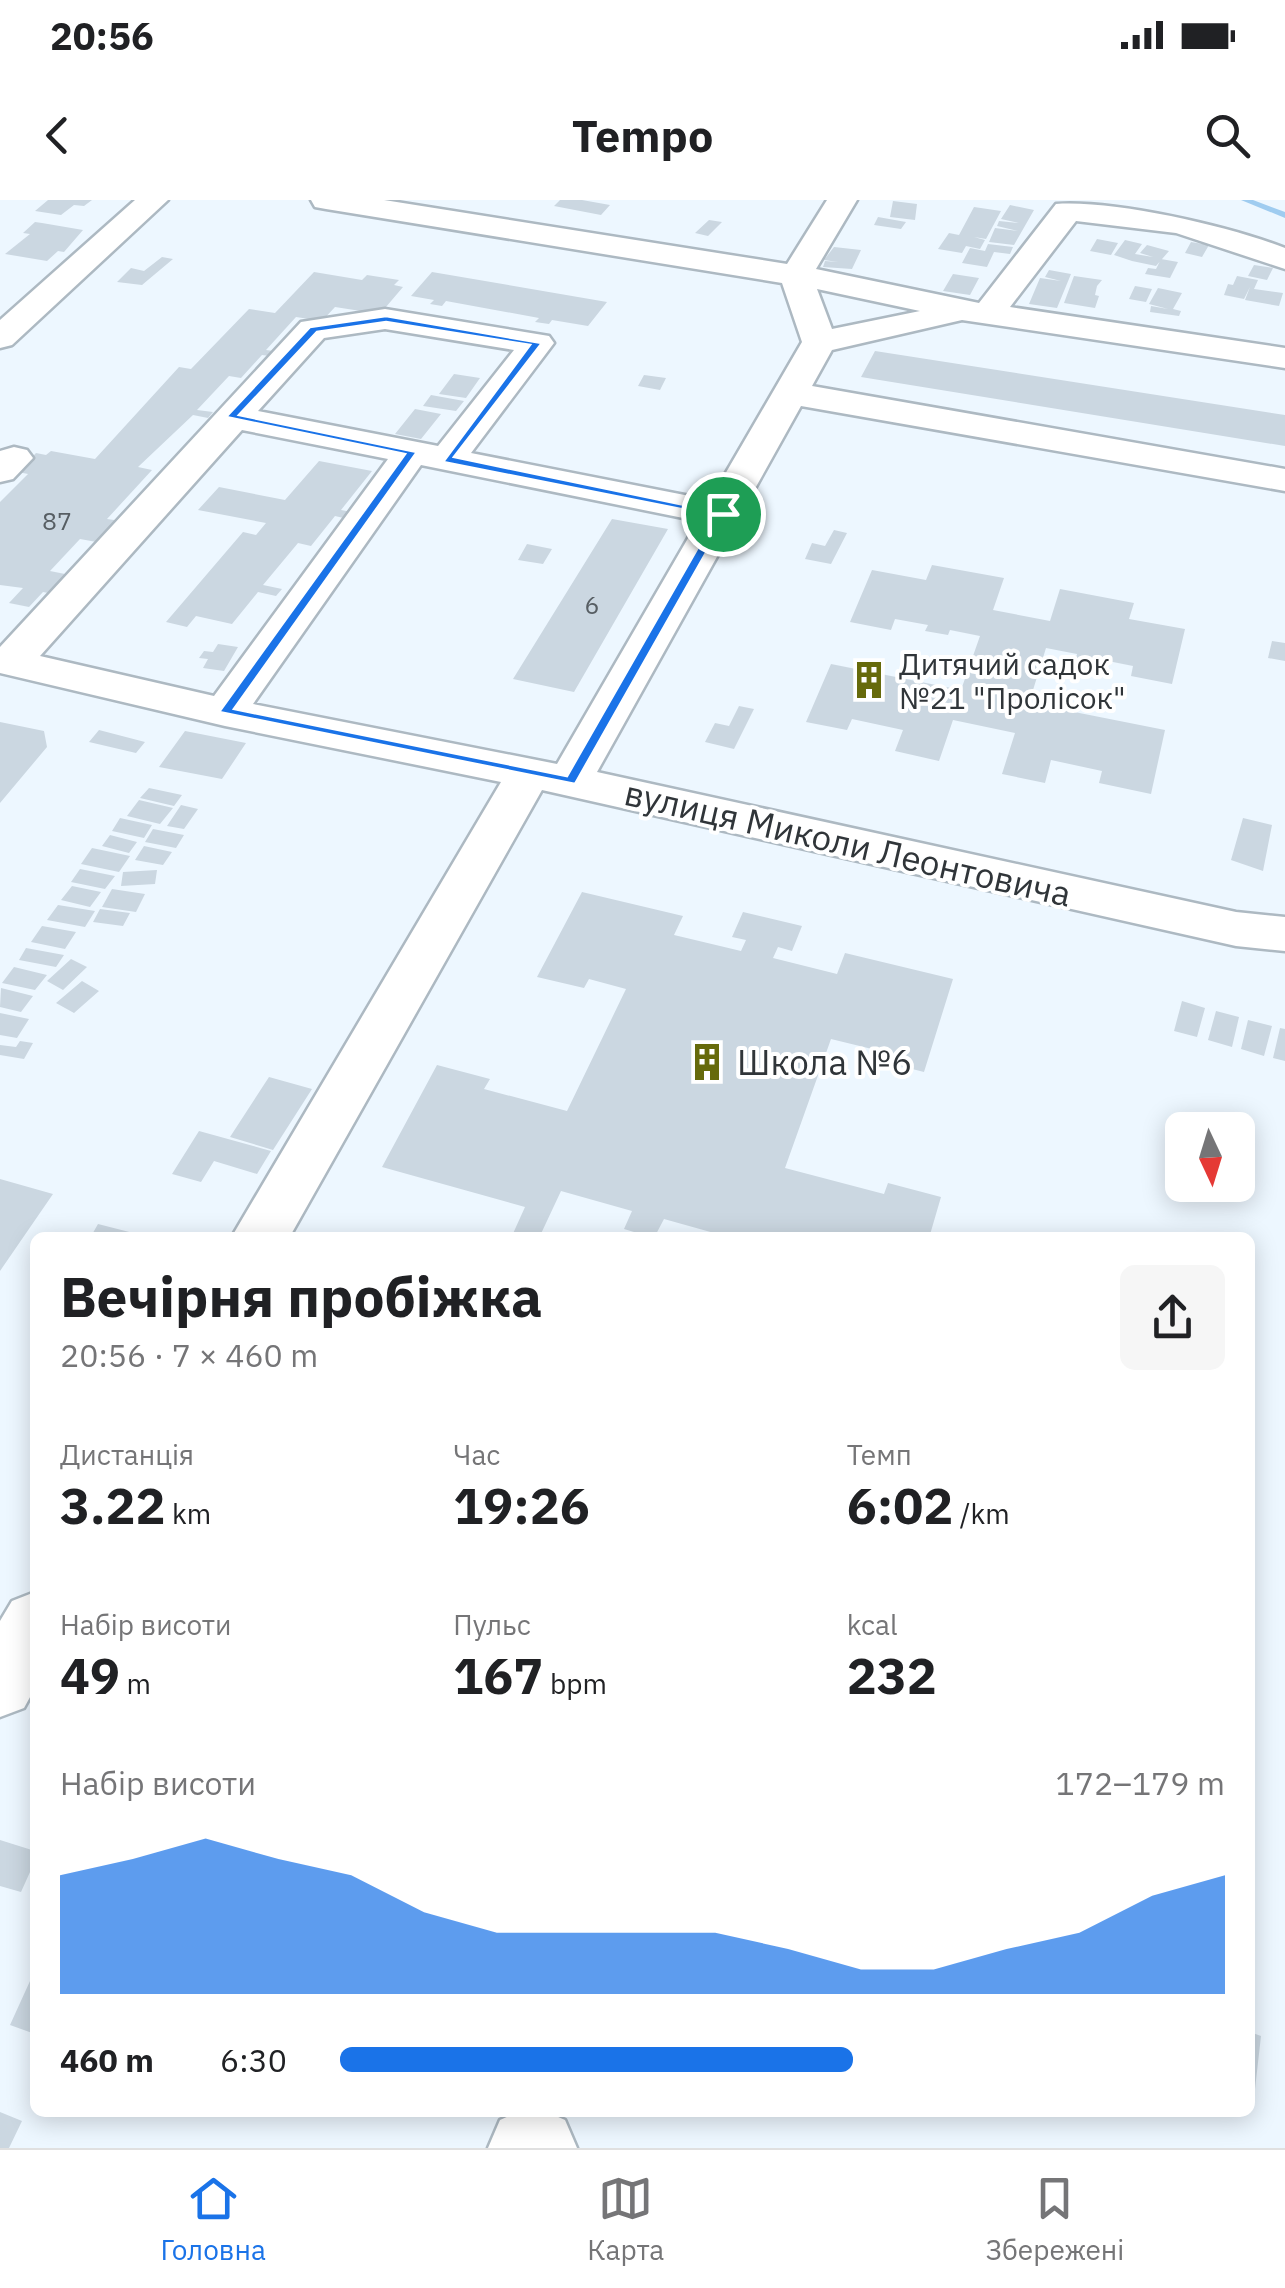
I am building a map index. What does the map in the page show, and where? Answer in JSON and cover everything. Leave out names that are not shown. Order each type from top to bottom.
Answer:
[{"type":"street","points":[[0,338],[153,200]]},
{"type":"street","points":[[326,200],[796,275],[978,313],[1285,358]]},
{"type":"street","points":[[796,275],[842,200]]},
{"type":"street","points":[[263,1232],[550,777],[723,514],[819,342],[978,313],[1067,211],[1113,211],[1238,240],[1285,259]]},
{"type":"street","points":[[796,275],[819,342]]},
{"type":"street","points":[[6,661],[314,329],[386,319],[537,343],[430,456],[225,712]]},
{"type":"street","points":[[788,392],[1285,480]]},
{"type":"street","points":[[232,417],[723,514]]},
{"type":"street","name":"вулиця Миколи Леонтовича","points":[[6,661],[225,712],[550,777],[1236,929],[1285,934]]},
{"type":"street","points":[[0,1684],[30,1633]]},
{"type":"street","points":[[528,2148],[536,2148]]},
{"type":"building","points":[[48,200],[92,200],[84,206],[74,205],[61,215],[35,211]]},
{"type":"building","points":[[560,200],[610,205],[601,215],[554,206]]},
{"type":"building","points":[[893,201],[917,204],[915,220],[890,217]]},
{"type":"building","points":[[1010,205],[1034,210],[1014,245],[989,242],[995,228],[1018,231],[997,226],[999,221],[1019,223],[1001,219]]},
{"type":"building","points":[[974,207],[1001,211],[986,239],[974,237],[985,240],[980,249],[966,246],[962,253],[938,249],[949,233],[959,235]]},
{"type":"building","points":[[878,217],[906,222],[901,229],[874,225]]},
{"type":"building","points":[[709,220],[722,222],[708,236],[695,233]]},
{"type":"building","points":[[35,222],[83,230],[64,252],[58,251],[47,261],[5,254],[30,234],[23,233]]},
{"type":"building","points":[[1097,239],[1118,243],[1111,255],[1090,251]]},
{"type":"building","points":[[1125,240],[1142,244],[1135,254],[1153,257],[1140,253],[1147,245],[1169,251],[1156,266],[1132,261],[1114,255]]},
{"type":"building","points":[[1191,242],[1209,245],[1202,257],[1185,253]]},
{"type":"building","points":[[988,244],[1013,247],[1010,254],[994,252],[987,267],[962,263],[970,248],[985,251]]},
{"type":"building","points":[[834,247],[861,250],[852,269],[823,267],[825,261],[838,262],[824,260]]},
{"type":"building","points":[[162,257],[173,259],[142,285],[117,282],[131,268],[144,271]]},
{"type":"building","points":[[1161,259],[1178,262],[1170,278],[1145,274],[1148,268],[1156,269]]},
{"type":"building","points":[[1254,265],[1273,268],[1267,280],[1248,276]]},
{"type":"building","points":[[1049,270],[1071,274],[1057,308],[1029,304],[1040,278],[1061,281],[1045,277]]},
{"type":"building","points":[[314,272],[362,280],[367,275],[399,280],[394,285],[403,287],[380,314],[335,307],[322,321],[296,317],[266,350],[281,352],[277,357],[262,355],[241,378],[229,376],[197,410],[213,412],[208,418],[193,415],[138,467],[152,470],[107,519],[121,521],[102,543],[80,539],[50,571],[70,575],[53,594],[43,592],[29,607],[9,603],[23,588],[0,585],[0,502],[28,474],[18,472],[36,453],[46,455],[51,451],[95,459],[179,367],[191,369],[249,309],[275,313]]},
{"type":"building","points":[[432,272],[607,302],[588,326],[552,320],[549,324],[535,322],[539,318],[446,301],[442,306],[430,304],[434,300],[411,296]]},
{"type":"building","points":[[953,274],[979,278],[970,295],[943,291]]},
{"type":"building","points":[[1074,276],[1102,280],[1097,286],[1095,308],[1064,303]]},
{"type":"building","points":[[1237,276],[1258,280],[1254,289],[1283,293],[1279,306],[1245,300],[1250,287],[1244,299],[1224,295]]},
{"type":"building","points":[[1135,286],[1152,289],[1146,302],[1129,299]]},
{"type":"building","points":[[1158,288],[1182,293],[1173,309],[1181,311],[1179,316],[1150,312],[1151,306],[1168,309],[1149,304]]},
{"type":"building","points":[[875,351],[1285,415],[1285,446],[861,377]]},
{"type":"building","points":[[454,374],[480,378],[466,398],[439,394]]},
{"type":"building","points":[[644,375],[666,378],[660,390],[638,386]]},
{"type":"building","points":[[431,395],[464,401],[456,411],[423,406]]},
{"type":"building","points":[[415,409],[441,414],[421,439],[395,434]]},
{"type":"building","points":[[319,461],[372,471],[341,510],[357,513],[352,520],[335,516],[311,546],[298,543],[263,585],[282,589],[276,596],[258,592],[232,624],[196,616],[187,627],[166,622],[243,532],[256,535],[266,523],[198,510],[219,487],[285,500]]},
{"type":"building","points":[[612,519],[668,529],[574,692],[513,679]]},
{"type":"building","points":[[834,530],[847,533],[831,564],[805,559],[812,543],[825,546]]},
{"type":"building","points":[[527,544],[552,549],[543,564],[518,560]]},
{"type":"building","name":"Дитячий садок №21 \"Пролісок\"","points":[[932,565],[1004,578],[993,610],[1050,621],[1060,589],[1134,603],[1129,619],[1185,629],[1172,684],[1131,676],[1133,666],[1098,659],[1096,666],[1075,662],[1077,654],[1046,648],[1029,703],[1165,730],[1151,794],[1099,783],[1102,771],[1051,760],[1045,783],[1002,774],[1015,733],[953,720],[939,761],[895,751],[903,730],[852,719],[847,730],[806,722],[831,664],[961,690],[980,636],[950,630],[948,635],[925,631],[928,625],[895,619],[891,630],[850,622],[872,570],[926,580]]},
{"type":"building","points":[[1272,641],[1285,643],[1285,661],[1268,658]]},
{"type":"building","points":[[218,644],[238,647],[224,671],[203,668],[208,659],[199,658],[204,651],[213,652]]},
{"type":"building","points":[[739,706],[754,709],[734,749],[705,742],[715,723],[729,726]]},
{"type":"building","points":[[0,722],[44,731],[47,747],[0,803]]},
{"type":"building","points":[[99,730],[145,742],[136,753],[89,742]]},
{"type":"building","points":[[185,731],[246,743],[222,779],[159,767]]},
{"type":"building","points":[[149,788],[182,795],[174,806],[140,798]]},
{"type":"building","points":[[139,800],[173,808],[160,824],[127,816]]},
{"type":"building","points":[[181,805],[198,809],[184,829],[167,826]]},
{"type":"building","points":[[120,818],[152,825],[144,838],[112,831]]},
{"type":"building","points":[[1243,818],[1272,825],[1263,871],[1231,860]]},
{"type":"building","points":[[153,829],[184,835],[176,848],[145,842]]},
{"type":"building","points":[[110,835],[137,842],[129,853],[102,846]]},
{"type":"building","points":[[144,846],[172,852],[163,865],[135,860]]},
{"type":"building","points":[[92,848],[130,856],[119,872],[81,864]]},
{"type":"building","points":[[80,869],[115,876],[105,889],[71,882]]},
{"type":"building","points":[[157,870],[155,884],[121,886],[123,872]]},
{"type":"building","points":[[72,886],[101,892],[90,907],[61,900]]},
{"type":"building","points":[[112,889],[145,894],[136,912],[102,907]]},
{"type":"building","name":"Школа №6","points":[[582,892],[683,916],[674,935],[741,951],[746,940],[732,937],[743,912],[802,926],[792,951],[778,947],[773,958],[837,974],[845,953],[953,979],[924,1072],[873,1059],[876,1050],[831,1039],[785,1168],[884,1194],[888,1183],[941,1197],[931,1232],[711,1232],[664,1219],[657,1232],[634,1232],[624,1229],[632,1211],[561,1191],[542,1232],[514,1232],[525,1207],[382,1167],[437,1065],[490,1079],[484,1089],[567,1111],[626,989],[589,979],[584,988],[537,977]]},
{"type":"building","points":[[58,905],[95,911],[85,927],[47,920]]},
{"type":"building","points":[[100,909],[130,913],[123,926],[93,922]]},
{"type":"building","points":[[42,926],[76,932],[65,949],[31,942]]},
{"type":"building","points":[[26,948],[64,955],[56,967],[19,960]]},
{"type":"building","points":[[71,959],[87,967],[63,990],[47,981]]},
{"type":"building","points":[[14,967],[47,975],[35,990],[2,983]]},
{"type":"building","points":[[82,981],[99,991],[74,1013],[56,1003]]},
{"type":"building","points":[[1,988],[33,996],[21,1012],[0,1007]]},
{"type":"building","points":[[1182,1001],[1205,1008],[1197,1037],[1174,1031]]},
{"type":"building","points":[[1216,1011],[1239,1017],[1232,1047],[1208,1040]]},
{"type":"building","points":[[0,1013],[29,1019],[17,1038],[0,1035]]},
{"type":"building","points":[[1248,1020],[1272,1026],[1264,1056],[1241,1049]]},
{"type":"building","points":[[1280,1028],[1285,1029],[1285,1061],[1273,1058]]},
{"type":"building","points":[[20,1041],[33,1043],[24,1059],[0,1055],[0,1045],[16,1047]]},
{"type":"building","points":[[269,1077],[312,1089],[273,1150],[230,1137]]},
{"type":"building","points":[[199,1131],[271,1151],[257,1174],[214,1161],[201,1182],[172,1174]]},
{"type":"building","points":[[0,1179],[53,1194],[0,1271]]},
{"type":"building","points":[[98,1224],[129,1232],[93,1232]]},
{"type":"building","points":[[0,1840],[30,1849],[30,1872],[21,1892],[0,1886]]},
{"type":"building","points":[[30,1981],[30,2032],[10,2025]]},
{"type":"building","points":[[1255,2034],[1261,2036],[1255,2089]]},
{"type":"building","points":[[0,2112],[22,2121],[9,2148],[0,2148]]},
{"type":"waterway","points":[[1245,200],[1285,215]]},
{"type":"place","name":"Дитячий садок №21 \"Пролісок\"","points":[[869,680]]},
{"type":"place","name":"Школа №6","points":[[707,1062]]},
{"type":"route","points":[[386,319],[537,343],[447,459],[723,514],[570,781],[225,712],[412,452],[232,417],[314,329],[386,319]]}]
